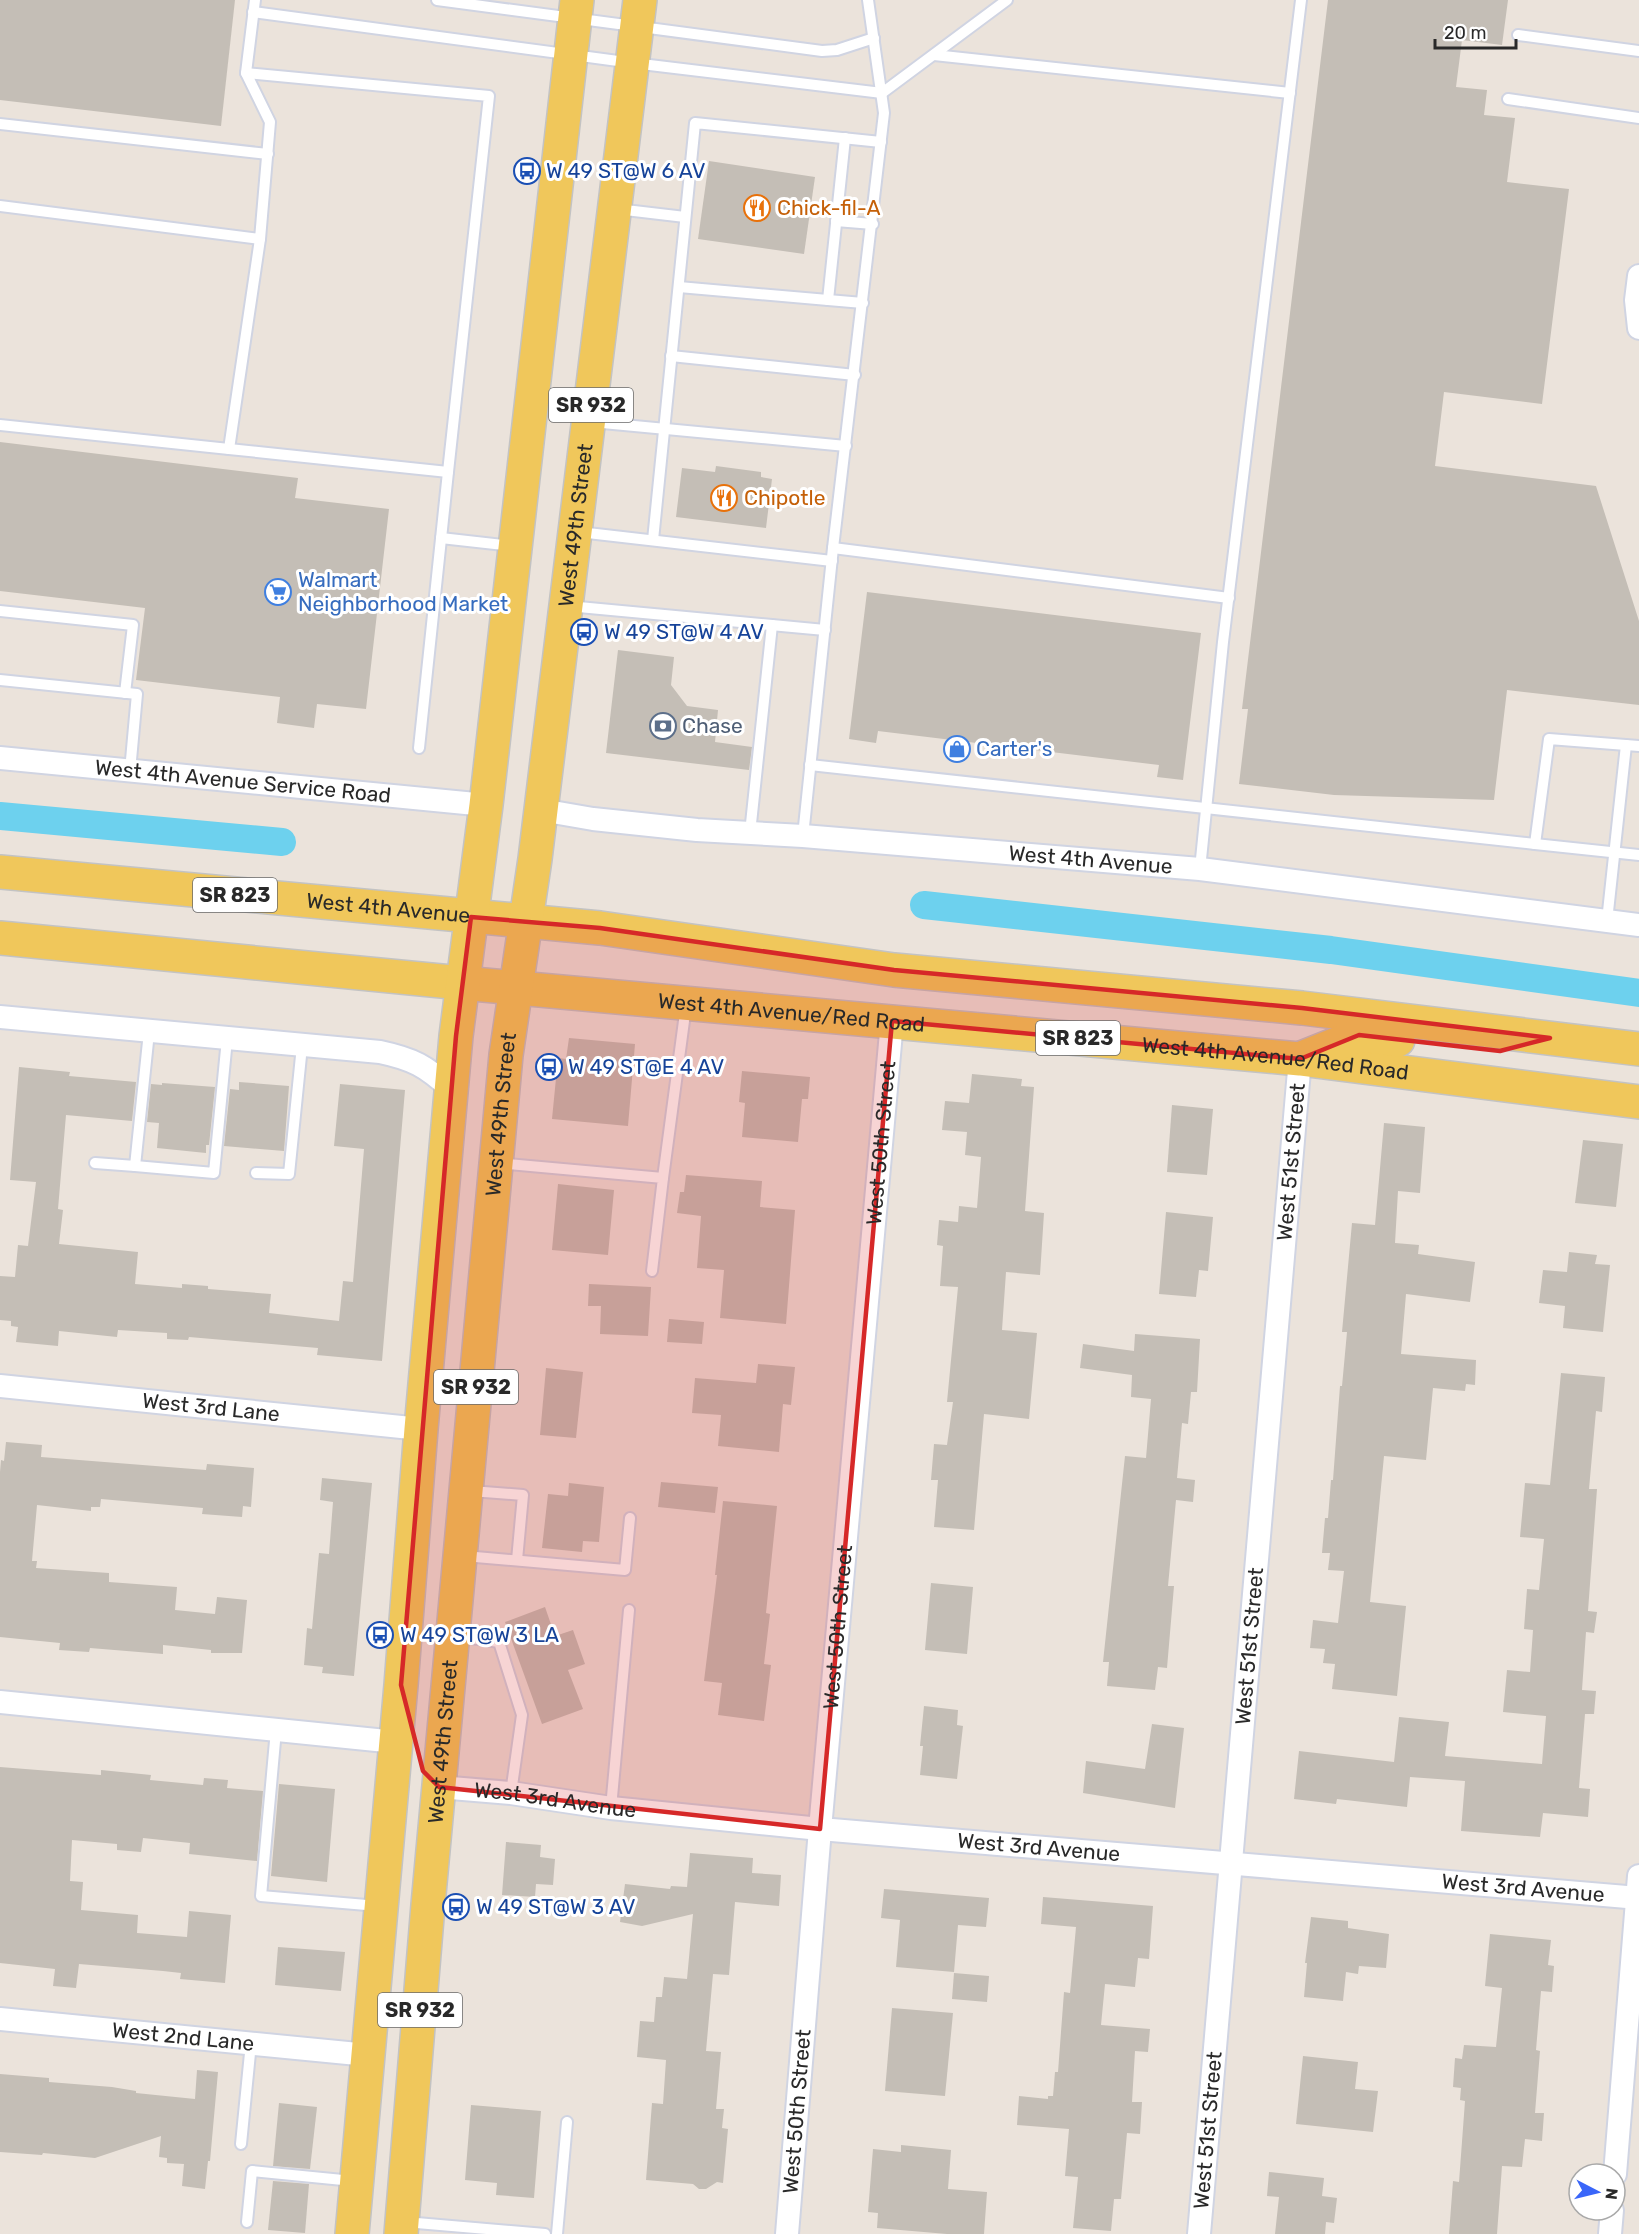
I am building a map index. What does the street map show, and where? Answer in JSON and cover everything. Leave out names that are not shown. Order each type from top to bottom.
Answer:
[{"type":"main road","name":"SR 932","points":[[352,2234],[451,1089],[462,983],[486,805],[576,8]]},
{"type":"main road","name":"West 49th Street","points":[[401,2228],[495,1163],[515,988],[541,810],[639,13]]},
{"type":"main road","name":"West 4th Avenue","points":[[0,872],[525,921]]},
{"type":"main road","name":"SR 823","points":[[525,921],[600,928],[894,970],[1302,1008],[1639,1048]]},
{"type":"main road","name":"SR 823","points":[[0,938],[515,988]]},
{"type":"main road","name":"West 4th Avenue/Red Road","points":[[515,988],[1300,1059],[1639,1102]]},
{"type":"main road","points":[[1300,1059],[1359,1035],[1500,1051],[1550,1038]]},
{"type":"main road","points":[[386,1853],[400,1825],[439,1787],[423,1771],[414,1748],[401,1685]]},
{"type":"street","points":[[1639,276],[1636,300],[1639,328]]},
{"type":"street","name":"West 4th Avenue Service Road","points":[[0,758],[486,805]]},
{"type":"street","name":"West 4th Avenue","points":[[541,810],[593,819],[697,830],[803,836],[1200,869],[1639,925]]},
{"type":"street","points":[[0,1017],[394,1055],[428,1068],[451,1089]]},
{"type":"street","name":"West 50th Street","points":[[787,2234],[820,1829],[892,1021]]},
{"type":"street","name":"West 51st Street","points":[[1199,2234],[1300,1059]]},
{"type":"street","name":"West 3rd Lane","points":[[0,1386],[421,1429]]},
{"type":"street","points":[[0,1702],[396,1742]]},
{"type":"street","name":"West 3rd Avenue","points":[[439,1787],[511,1793],[611,1808],[820,1829],[1232,1865],[1638,1891]]},
{"type":"street","points":[[1616,2162],[1638,1891]]},
{"type":"street","name":"West 2nd Lane","points":[[0,2019],[368,2055]]},
{"type":"lane","points":[[229,449],[260,239],[270,122],[246,74],[255,0]]},
{"type":"lane","points":[[437,0],[639,13],[822,51],[837,50],[874,38]]},
{"type":"lane","points":[[803,836],[833,548],[873,224],[884,113],[868,0]]},
{"type":"lane","points":[[253,12],[633,63],[882,93],[1007,0]]},
{"type":"lane","points":[[1200,869],[1229,598],[1302,0]]},
{"type":"lane","points":[[1518,35],[1639,51]]},
{"type":"lane","points":[[934,55],[1290,93]]},
{"type":"lane","points":[[246,74],[489,96],[419,748]]},
{"type":"lane","points":[[1508,99],[1639,118]]},
{"type":"lane","points":[[653,540],[695,123],[881,142]]},
{"type":"lane","points":[[0,124],[268,154]]},
{"type":"lane","points":[[828,300],[845,138]]},
{"type":"lane","points":[[0,206],[260,239]]},
{"type":"lane","points":[[615,208],[685,217]]},
{"type":"lane","points":[[836,221],[873,224]]},
{"type":"lane","points":[[679,287],[863,303]]},
{"type":"lane","points":[[671,356],[855,375]]},
{"type":"lane","points":[[589,421],[846,446]]},
{"type":"lane","points":[[0,425],[448,472]]},
{"type":"lane","points":[[575,532],[832,561]]},
{"type":"lane","points":[[441,538],[515,546]]},
{"type":"lane","points":[[833,548],[1229,598]]},
{"type":"lane","points":[[566,606],[825,630]]},
{"type":"lane","points":[[0,611],[133,625],[125,693]]},
{"type":"lane","points":[[750,833],[772,625]]},
{"type":"lane","points":[[0,680],[137,694],[130,771]]},
{"type":"lane","points":[[1535,844],[1549,739],[1639,746]]},
{"type":"lane","points":[[1607,921],[1626,745]]},
{"type":"lane","points":[[810,765],[1639,855]]},
{"type":"lane","points":[[652,1271],[686,1003]]},
{"type":"lane","points":[[135,1166],[149,1032]]},
{"type":"lane","points":[[95,1163],[214,1173],[227,1039]]},
{"type":"lane","points":[[256,1173],[289,1174],[302,1046]]},
{"type":"lane","points":[[495,1163],[663,1178]]},
{"type":"lane","points":[[467,1491],[523,1495],[517,1560]]},
{"type":"lane","points":[[461,1555],[625,1570],[630,1518]]},
{"type":"lane","points":[[611,1808],[629,1610]]},
{"type":"lane","points":[[453,1635],[499,1642],[522,1715],[511,1793]]},
{"type":"lane","points":[[276,1730],[261,1896],[381,1906]]},
{"type":"lane","points":[[241,2144],[251,2043]]},
{"type":"lane","points":[[557,2234],[567,2122]]},
{"type":"lane","points":[[247,2222],[252,2171],[357,2181]]},
{"type":"lane","points":[[401,2228],[545,2234]]},
{"type":"highlighted area","points":[[471,917],[600,928],[894,970],[1302,1008],[1550,1038],[1500,1051],[1359,1035],[1300,1059],[892,1021],[820,1829],[439,1787],[423,1771],[401,1685],[456,1036]]},
{"type":"building","points":[[0,0],[235,0],[221,126],[0,100]]},
{"type":"building","points":[[1328,0],[1508,0],[1502,45],[1462,40],[1456,87],[1487,90],[1484,115],[1515,118],[1507,182],[1569,189],[1542,404],[1444,392],[1435,466],[1596,486],[1639,621],[1639,705],[1507,690],[1494,800],[1334,795],[1239,784],[1248,709],[1242,709]]},
{"type":"building","name":"Chick-fil-A","points":[[709,161],[815,177],[804,254],[698,239]]},
{"type":"building","points":[[0,442],[298,478],[295,498],[389,509],[366,709],[317,704],[314,728],[277,723],[280,697],[136,680],[145,608],[0,591]]},
{"type":"building","name":"Chipotle","points":[[716,466],[761,472],[761,477],[772,479],[766,528],[676,517],[682,468],[715,472]]},
{"type":"building","points":[[867,592],[1201,633],[1183,780],[1157,777],[1159,765],[878,731],[876,743],[849,739]]},
{"type":"building","name":"Chase","points":[[618,650],[674,657],[671,685],[687,706],[718,710],[715,742],[752,747],[749,770],[606,753]]},
{"type":"building","points":[[569,1038],[635,1044],[628,1126],[552,1119],[558,1058],[566,1059]]},
{"type":"building","points":[[19,1067],[70,1072],[69,1076],[136,1082],[132,1121],[66,1115],[58,1209],[63,1210],[59,1244],[138,1252],[135,1284],[182,1288],[182,1284],[208,1286],[208,1289],[271,1294],[269,1313],[339,1321],[343,1281],[353,1282],[364,1149],[334,1146],[340,1084],[405,1090],[382,1361],[317,1355],[318,1348],[189,1337],[188,1340],[167,1339],[167,1333],[118,1330],[117,1337],[59,1331],[58,1346],[16,1342],[18,1327],[11,1326],[11,1321],[0,1320],[0,1276],[15,1277],[18,1245],[28,1246],[36,1182],[10,1180]]},
{"type":"building","points":[[742,1071],[810,1077],[808,1099],[802,1099],[798,1142],[742,1137],[745,1103],[739,1102]]},
{"type":"building","points":[[972,1074],[1022,1079],[1021,1086],[1034,1087],[1025,1211],[1044,1213],[1040,1275],[1006,1272],[1002,1330],[1037,1333],[1029,1419],[984,1414],[974,1530],[934,1527],[938,1480],[931,1480],[934,1444],[947,1445],[953,1402],[947,1402],[958,1287],[940,1286],[943,1246],[937,1245],[939,1220],[958,1222],[959,1206],[977,1208],[981,1157],[965,1155],[967,1132],[942,1130],[945,1101],[969,1103]]},
{"type":"building","points":[[239,1082],[289,1086],[284,1151],[224,1146],[230,1089],[239,1090]]},
{"type":"building","points":[[162,1083],[215,1087],[209,1145],[206,1145],[206,1153],[157,1148],[159,1123],[147,1122],[151,1084],[162,1085]]},
{"type":"building","points":[[1172,1105],[1213,1109],[1207,1175],[1167,1172]]},
{"type":"building","points":[[1384,1123],[1425,1127],[1420,1193],[1398,1191],[1395,1243],[1419,1245],[1418,1254],[1475,1262],[1470,1302],[1406,1294],[1401,1354],[1476,1360],[1475,1385],[1466,1384],[1465,1391],[1433,1388],[1426,1460],[1384,1456],[1370,1602],[1406,1606],[1397,1696],[1332,1689],[1335,1664],[1323,1663],[1325,1649],[1310,1648],[1313,1620],[1338,1623],[1344,1571],[1328,1570],[1330,1553],[1322,1553],[1325,1518],[1328,1518],[1331,1480],[1333,1480],[1340,1386],[1342,1386],[1347,1332],[1342,1332],[1352,1223],[1375,1225]]},
{"type":"building","points":[[1583,1140],[1623,1144],[1616,1207],[1575,1203]]},
{"type":"building","points":[[686,1175],[762,1181],[760,1207],[795,1210],[786,1324],[720,1318],[724,1270],[697,1268],[701,1216],[677,1213],[680,1192],[684,1192]]},
{"type":"building","points":[[558,1184],[614,1190],[608,1255],[552,1250]]},
{"type":"building","points":[[1166,1212],[1213,1217],[1208,1271],[1199,1270],[1196,1297],[1159,1294]]},
{"type":"building","points":[[1569,1252],[1597,1255],[1595,1264],[1610,1265],[1603,1332],[1563,1328],[1565,1306],[1539,1303],[1543,1270],[1567,1272]]},
{"type":"building","points":[[589,1284],[651,1287],[648,1336],[600,1334],[601,1306],[588,1306]]},
{"type":"building","points":[[669,1319],[704,1322],[702,1344],[667,1342]]},
{"type":"building","points":[[1135,1334],[1200,1339],[1197,1392],[1191,1392],[1188,1424],[1182,1423],[1177,1478],[1195,1480],[1193,1502],[1176,1500],[1168,1586],[1174,1586],[1167,1668],[1158,1667],[1155,1690],[1107,1686],[1109,1662],[1103,1662],[1125,1456],[1146,1458],[1151,1399],[1131,1397],[1132,1375],[1080,1368],[1083,1344],[1134,1351]]},
{"type":"building","points":[[758,1364],[795,1367],[791,1405],[783,1404],[779,1452],[718,1446],[721,1415],[692,1413],[695,1378],[756,1383]]},
{"type":"building","points":[[546,1368],[583,1372],[576,1438],[540,1435]]},
{"type":"building","points":[[1561,1373],[1605,1377],[1602,1412],[1596,1411],[1589,1489],[1597,1489],[1588,1611],[1597,1612],[1594,1633],[1586,1632],[1582,1690],[1596,1691],[1594,1714],[1585,1714],[1579,1788],[1590,1789],[1588,1817],[1543,1813],[1540,1837],[1461,1831],[1465,1781],[1410,1777],[1407,1807],[1337,1799],[1336,1804],[1294,1799],[1299,1751],[1394,1762],[1399,1717],[1449,1722],[1445,1756],[1542,1764],[1546,1716],[1503,1712],[1507,1670],[1530,1672],[1533,1630],[1524,1629],[1527,1589],[1539,1590],[1544,1539],[1520,1537],[1525,1483],[1550,1485]]},
{"type":"building","points":[[6,1442],[42,1445],[41,1457],[206,1470],[207,1464],[254,1468],[251,1507],[243,1506],[242,1517],[202,1514],[203,1508],[101,1499],[100,1507],[91,1507],[91,1511],[37,1505],[32,1561],[37,1561],[36,1568],[109,1573],[109,1582],[177,1587],[175,1610],[215,1614],[217,1597],[247,1600],[242,1653],[211,1653],[211,1650],[163,1645],[163,1654],[90,1648],[89,1652],[59,1650],[60,1643],[0,1637],[0,1472]]},
{"type":"building","points":[[322,1478],[372,1483],[354,1676],[322,1673],[323,1667],[304,1665],[307,1628],[312,1629],[319,1553],[329,1554],[333,1502],[320,1500]]},
{"type":"building","points":[[661,1482],[718,1487],[715,1513],[658,1507]]},
{"type":"building","points":[[569,1483],[604,1487],[599,1542],[583,1541],[582,1552],[542,1548],[548,1494],[568,1496]]},
{"type":"building","points":[[723,1501],[777,1506],[766,1613],[770,1614],[764,1664],[771,1665],[764,1721],[718,1715],[722,1683],[704,1681],[717,1575],[715,1575]]},
{"type":"building","points":[[931,1583],[973,1587],[967,1654],[925,1650]]},
{"type":"building","points":[[545,1607],[555,1636],[573,1630],[585,1664],[568,1670],[583,1709],[542,1724],[505,1622]]},
{"type":"building","points":[[924,1706],[958,1710],[957,1725],[963,1726],[957,1779],[920,1775]]},
{"type":"building","points":[[1152,1724],[1184,1728],[1175,1808],[1083,1793],[1086,1761],[1145,1769]]},
{"type":"building","points":[[0,1767],[101,1775],[101,1770],[151,1775],[150,1780],[203,1785],[204,1778],[228,1780],[227,1788],[263,1791],[257,1861],[189,1854],[190,1843],[143,1838],[141,1852],[117,1850],[117,1844],[72,1840],[70,1881],[83,1882],[81,1910],[138,1915],[137,1933],[187,1937],[189,1911],[231,1915],[225,1983],[180,1979],[181,1973],[79,1964],[76,1988],[53,1986],[55,1969],[0,1963]]},
{"type":"building","points":[[279,1784],[335,1789],[327,1882],[271,1876]]},
{"type":"building","points":[[506,1842],[541,1845],[540,1857],[555,1859],[553,1885],[536,1884],[535,1897],[502,1895]]},
{"type":"building","points":[[690,1853],[753,1858],[752,1873],[781,1875],[779,1906],[735,1902],[729,1975],[713,1974],[706,2051],[721,2052],[716,2109],[724,2109],[722,2128],[728,2129],[723,2183],[717,2182],[706,2189],[699,2189],[693,2184],[646,2180],[652,2103],[663,2104],[666,2060],[637,2057],[640,2021],[654,2022],[656,1997],[662,1997],[664,1977],[687,1979],[693,1914],[642,1926],[620,1922],[625,1884],[670,1889],[671,1886],[687,1887]]},
{"type":"building","points":[[884,1889],[989,1898],[986,1927],[958,1925],[954,1972],[896,1967],[900,1920],[881,1918]]},
{"type":"building","points":[[1043,1897],[1153,1906],[1149,1959],[1138,1958],[1135,1987],[1105,1984],[1101,2025],[1150,2029],[1148,2052],[1135,2051],[1132,2102],[1142,2102],[1140,2134],[1127,2133],[1121,2199],[1114,2199],[1111,2231],[1073,2228],[1078,2177],[1065,2176],[1069,2129],[1017,2125],[1019,2096],[1048,2099],[1048,2096],[1053,2096],[1055,2072],[1058,2072],[1064,1992],[1070,1993],[1076,1927],[1041,1924]]},
{"type":"building","points":[[1311,1917],[1348,1921],[1348,1928],[1389,1934],[1386,1968],[1359,1966],[1358,1974],[1346,1972],[1343,2001],[1304,1997],[1307,1963],[1305,1963]]},
{"type":"building","points":[[1490,1934],[1551,1940],[1548,1965],[1554,1966],[1552,1992],[1541,1991],[1536,2050],[1540,2051],[1535,2113],[1544,2113],[1542,2141],[1525,2139],[1522,2167],[1502,2166],[1497,2234],[1449,2234],[1453,2181],[1459,2182],[1465,2101],[1460,2100],[1461,2088],[1453,2087],[1455,2058],[1462,2059],[1464,2045],[1496,2047],[1502,1988],[1485,1986]]},
{"type":"building","points":[[278,1947],[345,1952],[341,1991],[275,1985]]},
{"type":"building","points":[[954,1973],[989,1976],[987,2002],[952,1999]]},
{"type":"building","points":[[892,2008],[953,2013],[945,2096],[885,2091]]},
{"type":"building","points":[[1303,2056],[1358,2062],[1355,2089],[1378,2091],[1373,2132],[1296,2124]]},
{"type":"building","points":[[197,2070],[218,2072],[210,2161],[208,2161],[205,2189],[182,2186],[184,2164],[167,2163],[167,2158],[159,2157],[161,2136],[95,2158],[0,2152],[0,2074],[49,2078],[49,2082],[112,2087],[136,2091],[136,2093],[195,2099]]},
{"type":"building","points":[[279,2103],[317,2107],[310,2169],[273,2166]]},
{"type":"building","points":[[471,2105],[541,2111],[534,2198],[496,2195],[497,2183],[465,2180]]},
{"type":"building","points":[[901,2145],[951,2150],[948,2189],[987,2192],[984,2234],[947,2234],[877,2228],[878,2213],[868,2212],[873,2149],[901,2152]]},
{"type":"building","points":[[1269,2172],[1324,2178],[1322,2196],[1337,2198],[1334,2223],[1326,2222],[1325,2234],[1275,2234],[1279,2197],[1267,2196]]},
{"type":"building","points":[[273,2181],[309,2184],[305,2233],[268,2230]]},
{"type":"waterway","points":[[0,816],[282,842]]},
{"type":"waterway","points":[[924,905],[1331,950],[1639,993]]},
{"type":"place","name":"W 49 ST@W 6 AV","points":[[527,171]]},
{"type":"place","name":"Chick-fil-A","points":[[757,208]]},
{"type":"place","name":"Chipotle","points":[[724,498]]},
{"type":"place","name":"Walmart Neighborhood Market","points":[[278,592]]},
{"type":"place","name":"W 49 ST@W 4 AV","points":[[584,632]]},
{"type":"place","name":"Chase","points":[[663,726]]},
{"type":"place","name":"Carter's","points":[[957,749]]},
{"type":"place","name":"W 49 ST@E 4 AV","points":[[549,1067]]},
{"type":"place","name":"W 49 ST@W 3 LA","points":[[380,1635]]},
{"type":"place","name":"W 49 ST@W 3 AV","points":[[456,1907]]}]
